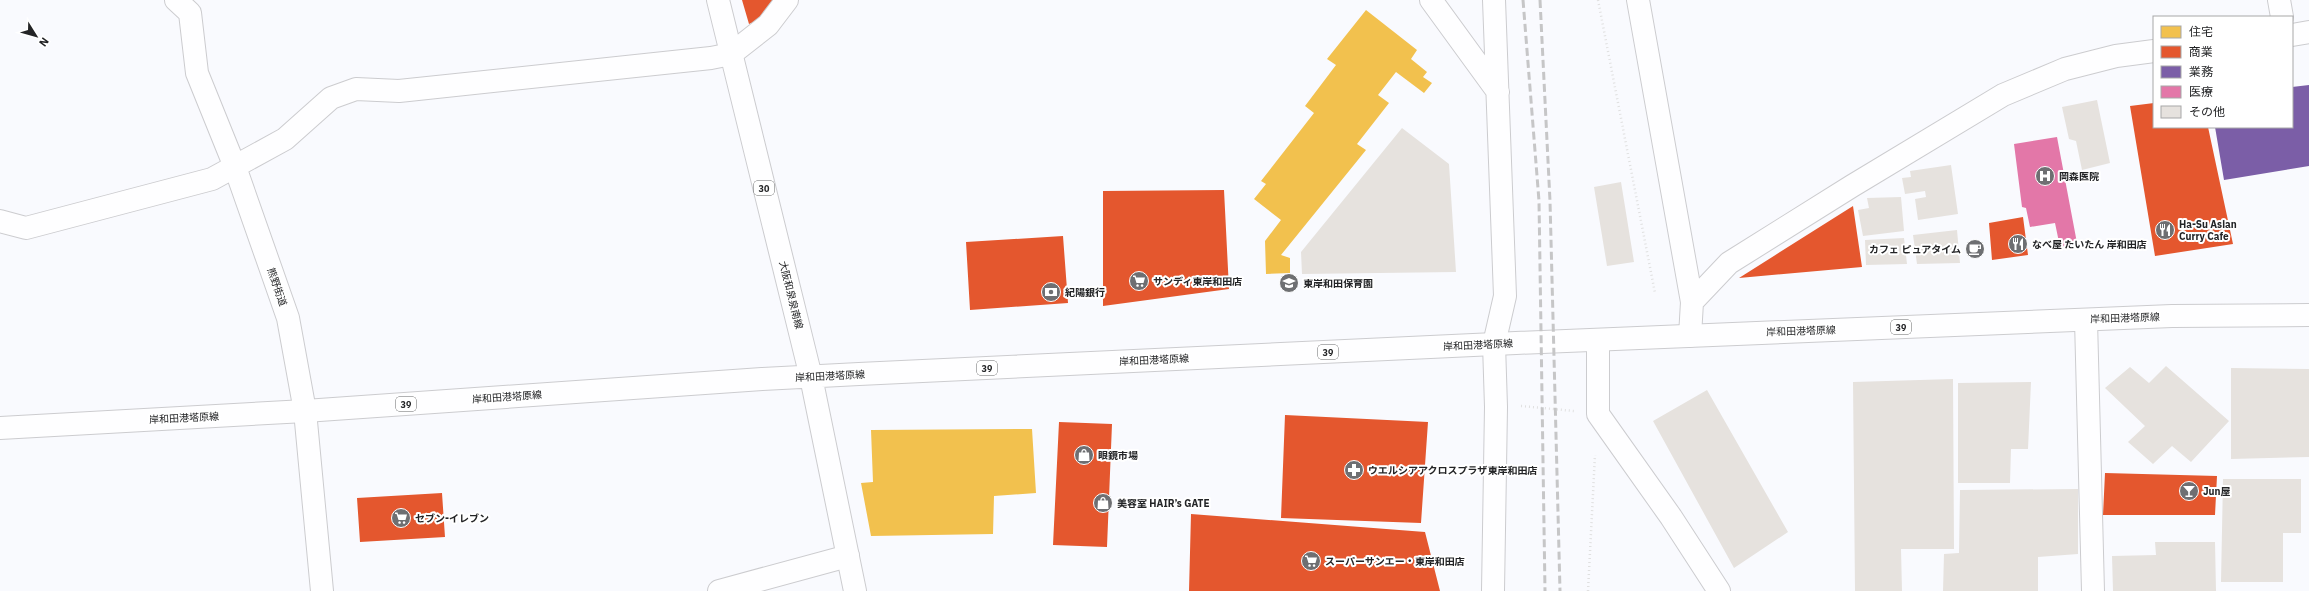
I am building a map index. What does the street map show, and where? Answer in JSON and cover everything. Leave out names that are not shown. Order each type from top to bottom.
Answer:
[{"type":"street","name":"熊野街道","points":[[176,0],[190,13],[197,73],[235,167],[288,318],[305,411],[322,591]]},
{"type":"street","name":"大阪和泉泉南線","points":[[718,0],[811,377],[855,591]]},
{"type":"street","points":[[0,221],[26,228],[212,179],[285,139],[331,98],[356,89],[399,91],[703,59],[731,54],[768,25],[787,0]]},
{"type":"street","points":[[1431,0],[1498,92]]},
{"type":"street","points":[[1493,591],[1496,407],[1494,344],[1505,296],[1494,0]]},
{"type":"street","points":[[1638,0],[1692,302],[1690,336]]},
{"type":"street","points":[[2279,0],[2282,16]]},
{"type":"street","points":[[2293,34],[2309,32]]},
{"type":"street","points":[[1692,302],[1729,263],[1859,182],[2004,95],[2065,69],[2116,56],[2153,51]]},
{"type":"street","name":"岸和田港塔原線","points":[[0,428],[305,411],[811,377],[1494,344],[2172,316],[2309,315]]},
{"type":"street","points":[[2086,320],[2093,591]]},
{"type":"street","points":[[1598,340],[1598,414],[1671,517],[1719,591]]},
{"type":"street","points":[[719,591],[848,556]]},
{"type":"path","points":[[1598,0],[1655,293]]},
{"type":"path","points":[[1517,406],[1598,414]]},
{"type":"path","points":[[1588,591],[1595,453]]},
{"type":"building: 住宅","points":[[1366,10],[1417,50],[1411,59],[1427,72],[1423,77],[1432,83],[1424,93],[1396,72],[1378,95],[1389,103],[1357,144],[1366,150],[1281,255],[1290,258],[1290,273],[1266,274],[1265,241],[1281,220],[1254,199],[1266,184],[1261,181],[1314,113],[1305,106],[1336,65],[1327,59]]},
{"type":"building: 住宅","points":[[1032,429],[1036,493],[994,496],[993,534],[871,536],[861,483],[873,482],[871,430]]},
{"type":"building: 商業","points":[[742,0],[777,0],[766,17],[749,24]]},
{"type":"building: 商業","points":[[2153,103],[2153,128],[2208,128],[2233,244],[2155,256],[2130,106]]},
{"type":"building: 商業","points":[[1224,190],[1229,289],[1103,306],[1103,191]]},
{"type":"building: 商業","points":[[1853,206],[1862,267],[1739,278]]},
{"type":"building: 商業","points":[[2023,217],[2028,255],[1992,260],[1989,223]]},
{"type":"building: 商業","points":[[1063,236],[1068,303],[970,310],[966,242]]},
{"type":"building: 商業","name":"ウエルシアアクロスプラザ東岸和田店","points":[[1285,415],[1428,422],[1421,523],[1281,518]]},
{"type":"building: 商業","points":[[1059,422],[1112,424],[1107,547],[1053,545]]},
{"type":"building: 商業","points":[[2105,473],[2217,476],[2215,515],[2103,515]]},
{"type":"building: 商業","name":"セブン-イレブン","points":[[442,493],[445,537],[360,542],[357,498]]},
{"type":"building: 商業","name":"スーパーサンエー・東岸和田店","points":[[1191,514],[1425,532],[1440,591],[1189,591]]},
{"type":"building: 業務","points":[[2309,85],[2309,166],[2224,180],[2215,128],[2293,128],[2293,87]]},
{"type":"building: 医療","points":[[2057,137],[2077,243],[2060,247],[2055,223],[2030,227],[2026,208],[2022,207],[2014,144]]},
{"type":"building: その他","points":[[2097,100],[2110,163],[2082,170],[2076,141],[2069,139],[2062,107]]},
{"type":"building: その他","points":[[1402,128],[1449,164],[1456,272],[1302,274],[1301,252]]},
{"type":"building: その他","points":[[1951,165],[1958,214],[1918,220],[1915,199],[1926,197],[1925,191],[1905,194],[1902,178],[1911,177],[1910,171]]},
{"type":"building: その他","points":[[1621,182],[1634,262],[1607,266],[1594,187]]},
{"type":"building: その他","points":[[1901,197],[1904,231],[1863,236],[1858,210],[1869,208],[1867,198]]},
{"type":"building: その他","points":[[1957,230],[1960,263],[1917,264],[1913,235]]},
{"type":"building: その他","points":[[1904,238],[1907,264],[1866,265],[1865,240]]},
{"type":"building: その他","points":[[2166,366],[2229,421],[2191,462],[2172,446],[2153,464],[2128,442],[2145,426],[2105,388],[2130,367],[2149,383]]},
{"type":"building: その他","points":[[2231,368],[2309,369],[2309,457],[2231,459]]},
{"type":"building: その他","points":[[1953,379],[1954,549],[1901,549],[1902,591],[1855,591],[1853,382]]},
{"type":"building: その他","points":[[2031,382],[2028,449],[2011,449],[2010,483],[1958,483],[1958,383]]},
{"type":"building: その他","points":[[1707,390],[1788,532],[1734,568],[1653,421]]},
{"type":"building: その他","points":[[2223,479],[2301,479],[2301,533],[2283,533],[2283,582],[2221,582]]},
{"type":"building: その他","points":[[2078,489],[2078,554],[2038,557],[2038,591],[1943,591],[1944,554],[1959,553],[1960,490]]},
{"type":"building: その他","points":[[2155,542],[2215,542],[2216,591],[2113,591],[2112,556],[2156,555]]},
{"type":"railway","points":[[1523,0],[1539,201],[1545,591]]},
{"type":"railway","points":[[1540,0],[1550,201],[1560,591]]},
{"type":"place","name":"岡森医院","points":[[2045,176]]},
{"type":"place","name":"Ha-Su Asian Curry Cafe","points":[[2165,230]]},
{"type":"place","name":"なべ屋 たいたん 岸和田店","points":[[2018,244]]},
{"type":"place","name":"カフェ ピュアタイム","points":[[1975,249]]},
{"type":"place","name":"サンディ東岸和田店","points":[[1139,281]]},
{"type":"place","name":"東岸和田保育園","points":[[1289,283]]},
{"type":"place","name":"紀陽銀行","points":[[1051,292]]},
{"type":"place","name":"眼鏡市場","points":[[1084,455]]},
{"type":"place","name":"ウエルシアアクロスプラザ東岸和田店","points":[[1354,470]]},
{"type":"place","name":"Jun屋","points":[[2189,491]]},
{"type":"place","name":"美容室 HAIR’s GATE","points":[[1103,503]]},
{"type":"place","name":"セブン-イレブン","points":[[401,518]]},
{"type":"place","name":"スーパーサンエー・東岸和田店","points":[[1311,561]]}]
